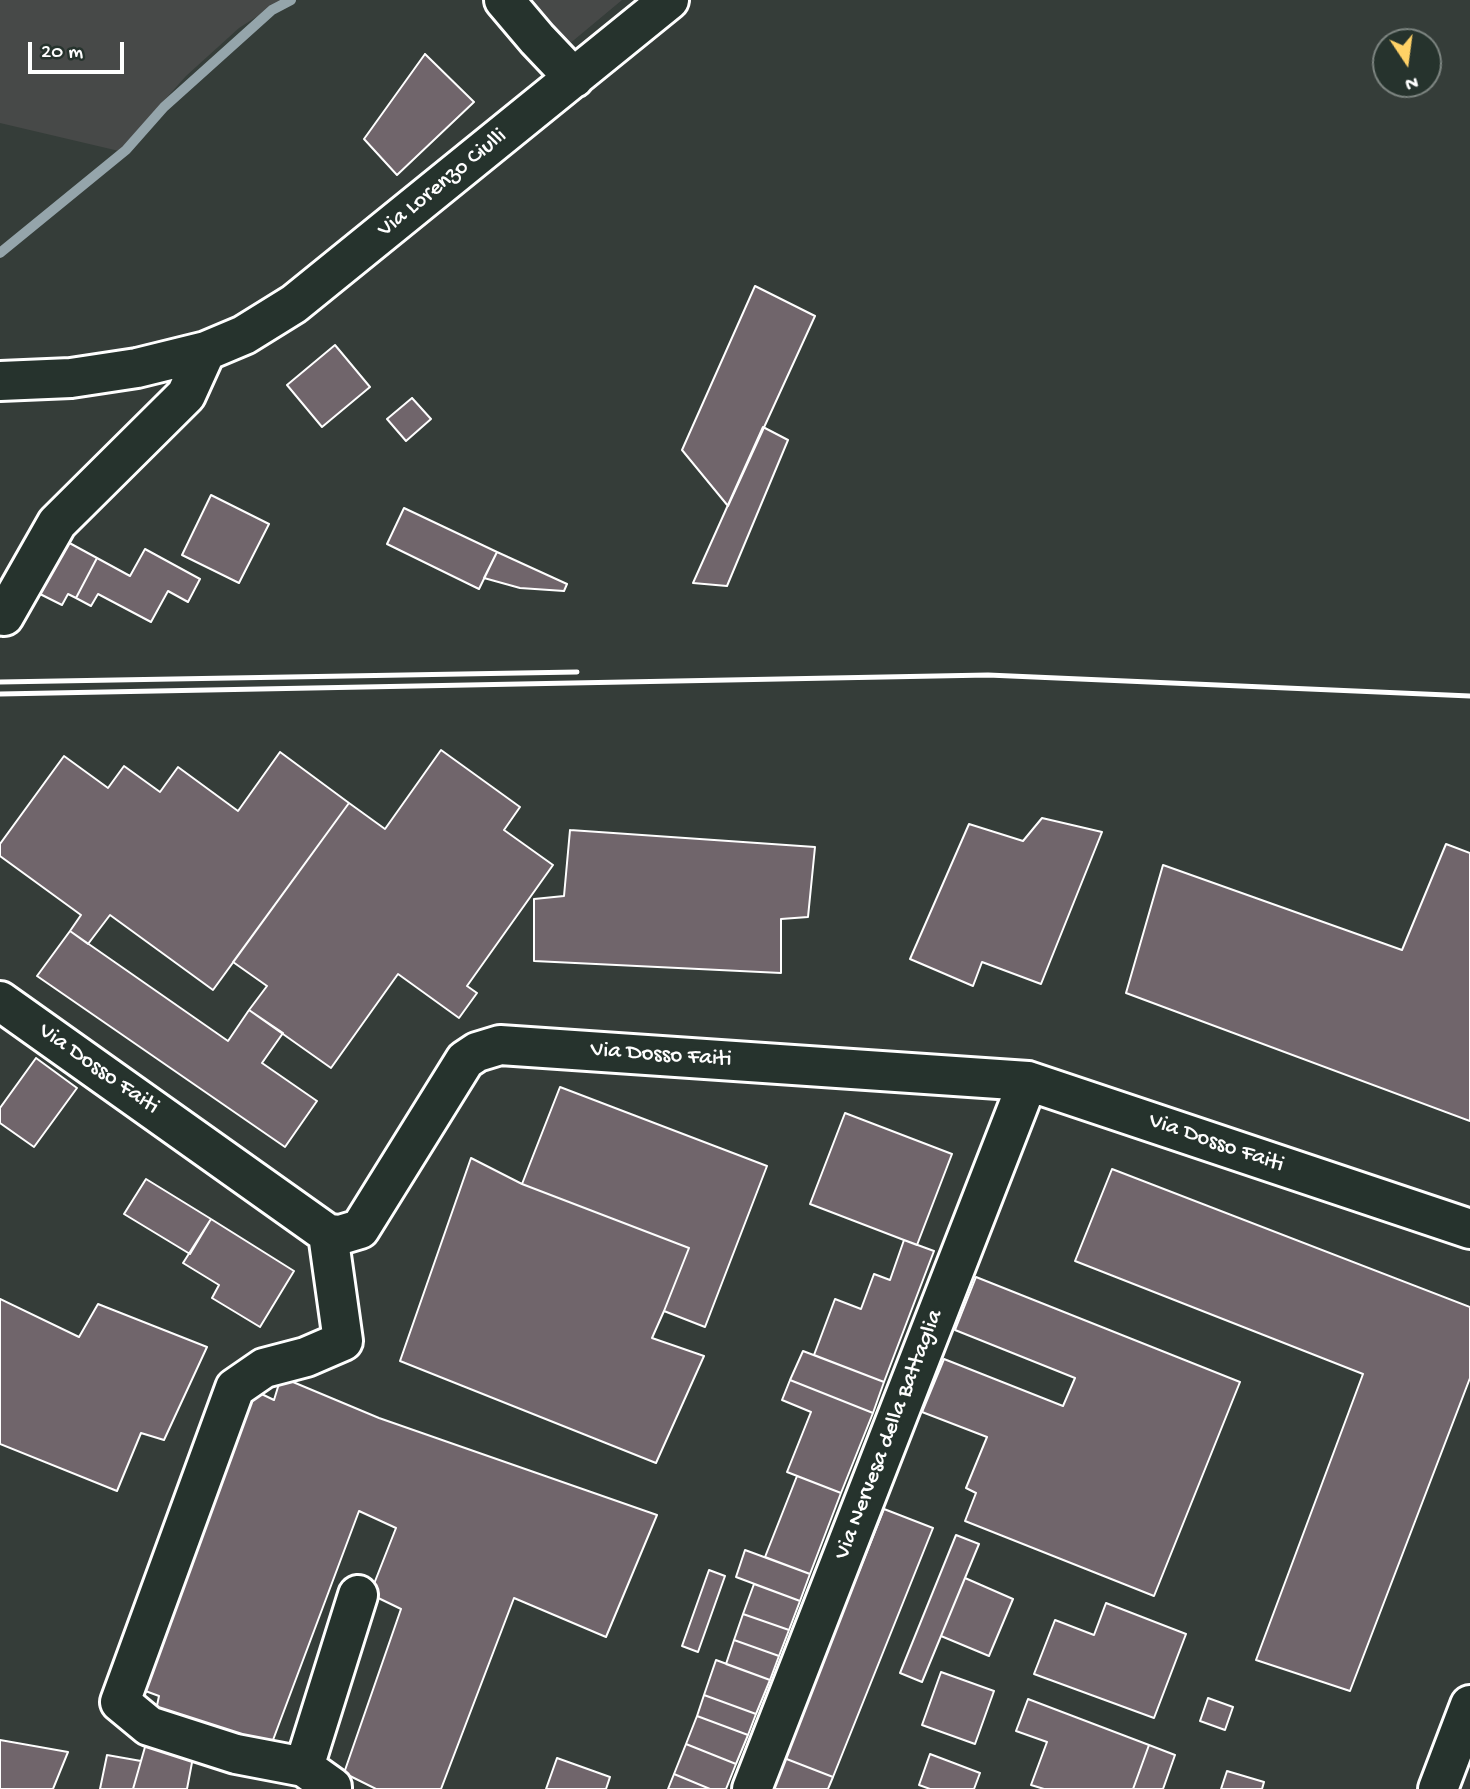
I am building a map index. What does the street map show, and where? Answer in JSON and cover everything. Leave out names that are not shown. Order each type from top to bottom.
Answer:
[{"type":"street","points":[[504,0],[573,78]]},
{"type":"street","name":"Via Lorenzo Ciulli","points":[[0,381],[71,378],[137,368],[206,351],[244,335],[294,304],[669,0]]},
{"type":"street","points":[[4,616],[57,523],[186,396],[206,351]]},
{"type":"street","name":"Via Dosso Faiti","points":[[0,1000],[328,1234],[340,1235],[360,1229],[465,1060],[477,1052],[500,1045],[1028,1080],[1470,1229]]},
{"type":"street","name":"Via Nervesa della Battaglia","points":[[752,1789],[1028,1080]]},
{"type":"street","points":[[328,1234],[343,1341],[306,1357],[264,1368],[235,1388],[120,1702],[149,1726],[318,1778],[358,1595]]},
{"type":"street","points":[[1438,1789],[1470,1705]]},
{"type":"shaded area","points":[[0,0],[285,0],[239,28],[186,76],[119,151],[0,123]]},
{"type":"shaded area","points":[[485,0],[622,0],[538,70]]},
{"type":"building","points":[[425,54],[474,102],[397,175],[364,139]]},
{"type":"building","points":[[755,286],[815,316],[728,506],[682,450]]},
{"type":"building","points":[[335,345],[370,387],[322,427],[287,385]]},
{"type":"building","points":[[412,398],[431,419],[406,441],[387,419]]},
{"type":"building","points":[[763,427],[788,440],[727,586],[693,583]]},
{"type":"building","points":[[211,495],[269,524],[239,583],[182,555]]},
{"type":"building","points":[[404,508],[497,552],[479,589],[387,544]]},
{"type":"building","points":[[64,540],[97,558],[76,598],[68,594],[62,605],[36,592]]},
{"type":"building","points":[[145,549],[200,579],[188,602],[168,591],[151,622],[98,594],[91,606],[76,598],[97,558],[130,576]]},
{"type":"building","points":[[497,552],[567,584],[564,591],[520,588],[484,578]]},
{"type":"building","points":[[441,750],[520,807],[504,830],[553,865],[467,986],[477,993],[459,1018],[398,974],[331,1068],[249,1010],[267,986],[233,962],[349,803],[385,829]]},
{"type":"building","points":[[280,752],[349,803],[213,990],[110,915],[88,944],[70,931],[81,915],[0,856],[0,844],[64,756],[108,788],[124,766],[160,792],[178,767],[238,811]]},
{"type":"building","points":[[1042,818],[1102,832],[1041,984],[982,962],[973,986],[910,959],[969,824],[1023,841]]},
{"type":"building","points":[[570,830],[815,847],[808,917],[781,919],[781,973],[534,961],[534,899],[564,896]]},
{"type":"building","points":[[1446,844],[1470,853],[1470,1121],[1126,993],[1163,865],[1402,950]]},
{"type":"building","points":[[70,931],[228,1041],[249,1010],[283,1033],[262,1063],[317,1101],[285,1147],[37,976]]},
{"type":"building","points":[[36,1058],[77,1088],[34,1147],[0,1123],[0,1108]]},
{"type":"building","points":[[560,1087],[767,1166],[705,1327],[664,1311],[689,1248],[522,1184]]},
{"type":"building","points":[[845,1113],[952,1154],[917,1245],[810,1204]]},
{"type":"building","points":[[471,1158],[522,1184],[689,1248],[652,1338],[704,1356],[656,1463],[400,1361]]},
{"type":"building","points":[[1112,1169],[1470,1307],[1470,1378],[1350,1691],[1256,1660],[1363,1374],[1075,1261]]},
{"type":"building","points":[[146,1179],[211,1219],[190,1254],[124,1214]]},
{"type":"building","points":[[211,1219],[294,1271],[260,1327],[212,1298],[219,1285],[183,1263]]},
{"type":"building","points":[[904,1240],[934,1251],[884,1382],[814,1355],[835,1299],[861,1309],[874,1274],[890,1280]]},
{"type":"building","points":[[976,1277],[1240,1382],[1154,1596],[965,1521],[976,1493],[966,1488],[987,1437],[922,1412],[944,1359],[1063,1406],[1075,1378],[955,1330]]},
{"type":"building","points":[[0,1299],[79,1337],[98,1304],[207,1347],[164,1440],[141,1433],[117,1491],[0,1444]]},
{"type":"building","points":[[803,1351],[884,1382],[873,1413],[790,1380]]},
{"type":"building","points":[[281,1377],[379,1418],[657,1515],[606,1637],[514,1598],[441,1789],[376,1789],[344,1773],[401,1609],[370,1594],[396,1528],[359,1511],[267,1756],[155,1715],[159,1696],[140,1689],[247,1387],[274,1400]]},
{"type":"building","points":[[790,1380],[873,1413],[841,1493],[787,1472],[811,1412],[782,1400]]},
{"type":"building","points":[[797,1476],[841,1493],[810,1574],[765,1557]]},
{"type":"building","points":[[884,1509],[933,1528],[833,1777],[784,1758]]},
{"type":"building","points":[[956,1535],[979,1544],[922,1682],[900,1673]]},
{"type":"building","points":[[745,1550],[810,1574],[800,1601],[736,1577]]},
{"type":"building","points":[[709,1570],[725,1576],[698,1652],[682,1646]]},
{"type":"building","points":[[965,1578],[1013,1599],[989,1656],[941,1636]]},
{"type":"building","points":[[754,1584],[800,1601],[789,1630],[743,1614]]},
{"type":"building","points":[[1106,1603],[1186,1634],[1154,1718],[1034,1674],[1055,1620],[1094,1635]]},
{"type":"building","points":[[743,1614],[789,1630],[779,1656],[734,1640]]},
{"type":"building","points":[[734,1640],[779,1656],[770,1680],[726,1664]]},
{"type":"building","points":[[716,1660],[770,1680],[756,1714],[704,1695]]},
{"type":"building","points":[[941,1672],[994,1691],[975,1744],[922,1725]]},
{"type":"building","points":[[704,1695],[756,1714],[748,1735],[697,1716]]},
{"type":"building","points":[[1208,1698],[1233,1707],[1225,1730],[1200,1721]]},
{"type":"building","points":[[1028,1699],[1149,1745],[1133,1789],[1044,1789],[1031,1785],[1047,1742],[1016,1731]]},
{"type":"building","points":[[697,1716],[748,1735],[736,1764],[686,1744]]},
{"type":"building","points":[[0,1740],[68,1752],[53,1789],[0,1789]]},
{"type":"building","points":[[147,1740],[194,1752],[187,1789],[133,1789]]},
{"type":"building","points":[[686,1744],[736,1764],[726,1789],[710,1789],[674,1774]]},
{"type":"building","points":[[1149,1745],[1175,1755],[1163,1789],[1133,1789]]},
{"type":"building","points":[[930,1754],[980,1773],[974,1789],[930,1789],[919,1785]]},
{"type":"building","points":[[107,1755],[141,1761],[133,1789],[100,1789]]},
{"type":"building","points":[[557,1758],[610,1777],[606,1789],[546,1789]]},
{"type":"building","points":[[784,1758],[833,1777],[828,1789],[772,1789]]},
{"type":"building","points":[[1227,1771],[1264,1782],[1262,1789],[1221,1789]]},
{"type":"building","points":[[674,1774],[710,1789],[668,1789]]},
{"type":"waterway","points":[[0,253],[126,150],[164,107],[272,10],[291,0]]},
{"type":"railway","points":[[0,682],[577,672]]},
{"type":"railway","points":[[0,694],[988,675],[1470,696]]}]
